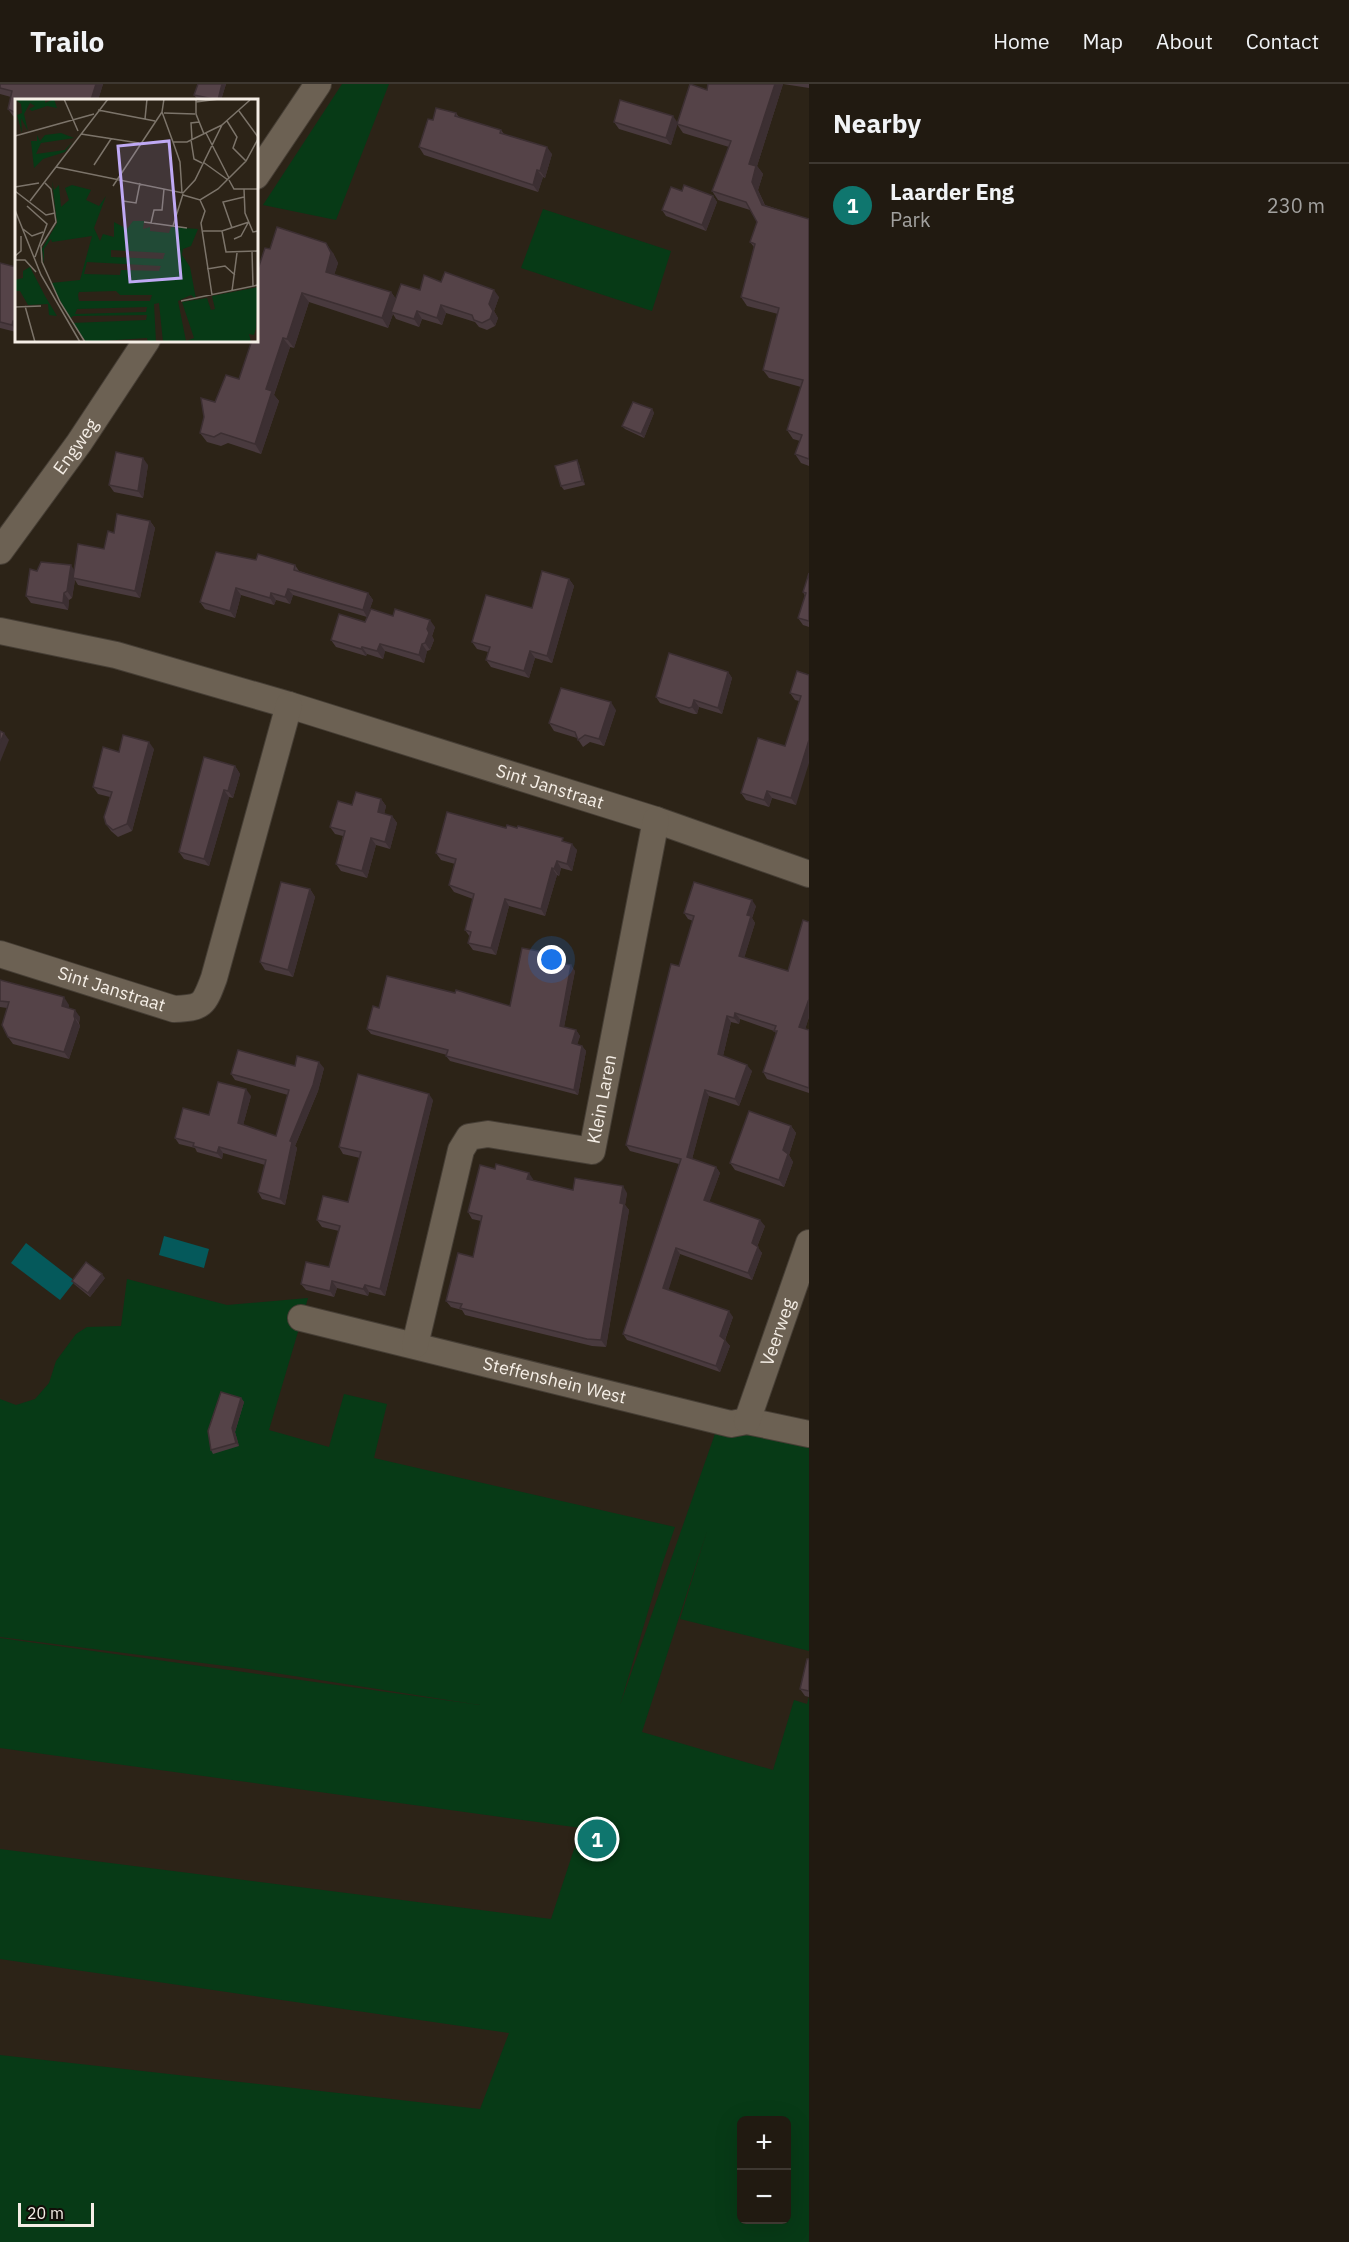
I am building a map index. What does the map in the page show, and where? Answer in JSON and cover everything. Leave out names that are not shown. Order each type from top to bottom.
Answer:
[{"type":"street","points":[[258,173],[318,84]]},
{"type":"street","name":"Engweg","points":[[0,551],[79,443],[146,342]]},
{"type":"street","name":"Sint Janstraat","points":[[0,631],[116,656],[289,705],[656,820],[809,874]]},
{"type":"street","name":"Sint Janstraat","points":[[0,954],[174,1009],[194,1008],[207,998],[289,705]]},
{"type":"street","name":"Klein Laren","points":[[415,1346],[461,1150],[469,1137],[488,1134],[592,1150],[656,820]]},
{"type":"street","name":"Veerweg","points":[[735,1430],[809,1243]]},
{"type":"street","name":"Steffenshein West","points":[[302,1318],[735,1430],[809,1434]]},
{"type":"green space","points":[[342,84],[389,84],[336,220],[263,205]]},
{"type":"green space","points":[[543,209],[671,251],[652,311],[521,268]]},
{"type":"green space","points":[[127,1279],[227,1305],[308,1298],[269,1430],[329,1447],[344,1394],[387,1404],[374,1458],[675,1527],[620,1705],[717,1428],[809,1443],[809,1651],[680,1619],[707,1531],[642,1732],[773,1770],[794,1700],[807,1704],[809,1697],[809,2242],[0,2242],[0,2055],[480,2109],[509,2033],[0,1959],[0,1849],[551,1919],[581,1828],[0,1748],[0,1638],[480,1705],[249,1669],[0,1637],[0,1399],[16,1405],[35,1399],[49,1383],[56,1361],[76,1334],[87,1327],[121,1326]]},
{"type":"water","points":[[164,1236],[209,1249],[204,1268],[159,1255]]},
{"type":"water","points":[[26,1243],[75,1281],[60,1300],[11,1263]]},
{"type":"building","points":[[0,84],[96,84],[91,99],[15,99],[15,112],[8,109],[12,91],[0,88]]},
{"type":"building","points":[[198,84],[222,84],[218,99],[194,95]]},
{"type":"building","points":[[690,84],[707,90],[708,84],[775,84],[749,164],[756,166],[752,182],[762,205],[809,219],[809,459],[795,454],[802,435],[787,430],[803,380],[763,370],[779,308],[741,297],[755,244],[750,242],[757,222],[746,202],[712,191],[731,141],[677,124]]},
{"type":"building","points":[[620,100],[673,116],[666,138],[614,122]]},
{"type":"building","points":[[436,108],[501,130],[500,133],[547,147],[533,185],[419,147],[428,119],[433,120]]},
{"type":"building","points":[[684,185],[713,196],[702,225],[662,210],[671,187],[682,191]]},
{"type":"building","points":[[277,227],[326,243],[331,253],[326,272],[391,292],[382,318],[302,293],[287,339],[283,338],[266,389],[272,391],[255,444],[221,433],[214,437],[200,433],[204,417],[201,398],[215,402],[226,375],[239,379],[251,342],[258,342],[258,269],[265,248],[270,249]]},
{"type":"building","points":[[0,263],[15,267],[15,321],[12,325],[0,322]]},
{"type":"building","points":[[445,272],[494,290],[489,304],[493,311],[490,319],[482,323],[474,320],[472,315],[441,305],[437,318],[417,311],[414,319],[391,312],[401,284],[420,290],[424,275],[441,282]]},
{"type":"building","points":[[633,402],[652,409],[641,434],[622,426]]},
{"type":"building","points":[[116,452],[143,458],[138,491],[109,485]]},
{"type":"building","points":[[577,460],[582,481],[561,486],[555,466]]},
{"type":"building","points":[[117,514],[150,521],[135,591],[73,578],[78,544],[104,549],[108,531],[114,533]]},
{"type":"building","points":[[216,552],[256,560],[258,554],[295,565],[294,570],[368,593],[363,610],[288,589],[285,597],[271,593],[270,598],[236,588],[230,611],[200,602]]},
{"type":"building","points":[[41,562],[71,565],[63,603],[26,596],[30,569],[37,571]]},
{"type":"building","points":[[542,571],[569,579],[547,656],[530,651],[524,671],[486,660],[490,647],[472,642],[486,595],[532,608]]},
{"type":"building","points":[[809,573],[809,621],[798,618],[806,593],[803,592]]},
{"type":"building","points":[[371,609],[393,616],[395,609],[430,620],[427,629],[429,633],[425,643],[422,644],[419,655],[380,644],[377,651],[331,640],[339,614],[365,622]]},
{"type":"building","points":[[669,653],[728,672],[718,708],[694,700],[692,707],[689,708],[656,697]]},
{"type":"building","points":[[797,671],[809,675],[809,740],[791,798],[767,791],[764,800],[741,793],[758,738],[785,746],[801,696],[790,693]]},
{"type":"building","points":[[561,688],[611,702],[599,739],[585,735],[578,740],[575,732],[549,723]]},
{"type":"building","points":[[0,731],[4,733],[0,743]]},
{"type":"building","points":[[123,735],[149,742],[127,824],[113,830],[106,824],[104,817],[112,792],[93,787],[103,747],[119,752]]},
{"type":"building","points":[[204,757],[235,766],[228,791],[224,790],[204,859],[179,852]]},
{"type":"building","points":[[356,792],[381,799],[378,812],[392,816],[385,842],[371,838],[362,871],[336,864],[345,831],[330,827],[338,801],[352,805]]},
{"type":"building","points":[[447,812],[506,828],[507,825],[517,828],[518,826],[563,838],[562,841],[572,844],[567,864],[557,861],[554,869],[552,868],[541,909],[505,899],[491,948],[468,943],[471,932],[465,930],[474,894],[449,885],[456,859],[436,853]]},
{"type":"building","points":[[281,882],[310,889],[288,970],[260,962]]},
{"type":"building","points":[[694,882],[752,900],[747,915],[751,916],[739,956],[788,971],[803,920],[809,922],[809,999],[799,1027],[809,1030],[809,1088],[763,1072],[777,1031],[774,1031],[776,1026],[735,1013],[734,1018],[727,1016],[718,1054],[747,1065],[735,1099],[705,1090],[687,1157],[716,1167],[704,1200],[760,1220],[752,1243],[758,1247],[748,1273],[676,1248],[663,1288],[729,1311],[720,1336],[725,1340],[716,1366],[623,1334],[681,1159],[626,1145],[671,964],[679,966],[694,916],[684,913]]},
{"type":"building","points":[[522,948],[555,954],[554,962],[571,965],[560,1026],[576,1030],[572,1043],[582,1046],[574,1090],[446,1056],[448,1050],[367,1029],[373,1006],[379,1008],[387,976],[455,993],[456,990],[510,1006]]},
{"type":"building","points":[[0,980],[64,997],[62,1006],[75,1010],[75,1019],[64,1052],[8,1037],[2,1025],[9,1002],[0,1001]]},
{"type":"building","points":[[238,1050],[295,1066],[297,1056],[319,1062],[313,1085],[290,1141],[292,1142],[280,1199],[258,1192],[266,1160],[219,1147],[217,1153],[175,1138],[183,1108],[209,1115],[218,1082],[246,1089],[238,1123],[276,1136],[289,1090],[231,1074]]},
{"type":"building","points":[[358,1074],[429,1094],[380,1289],[365,1285],[363,1289],[332,1281],[330,1291],[301,1284],[306,1262],[329,1267],[340,1226],[317,1220],[323,1196],[348,1202],[361,1152],[339,1147]]},
{"type":"building","points":[[749,1111],[791,1126],[783,1150],[788,1154],[779,1180],[730,1163]]},
{"type":"building","points":[[496,1164],[529,1173],[527,1179],[573,1190],[575,1178],[623,1186],[620,1203],[624,1204],[601,1340],[587,1339],[460,1308],[462,1304],[446,1301],[458,1253],[473,1257],[482,1216],[468,1212],[480,1165],[495,1169]]},
{"type":"building","points":[[86,1262],[102,1274],[88,1293],[72,1281]]},
{"type":"building","points":[[221,1392],[241,1398],[232,1428],[236,1443],[211,1450],[208,1431]]},
{"type":"building","points":[[807,1659],[809,1659],[809,1691],[800,1689]]},
{"type":"place","name":"Laarder Eng","points":[[597,1839]]}]
